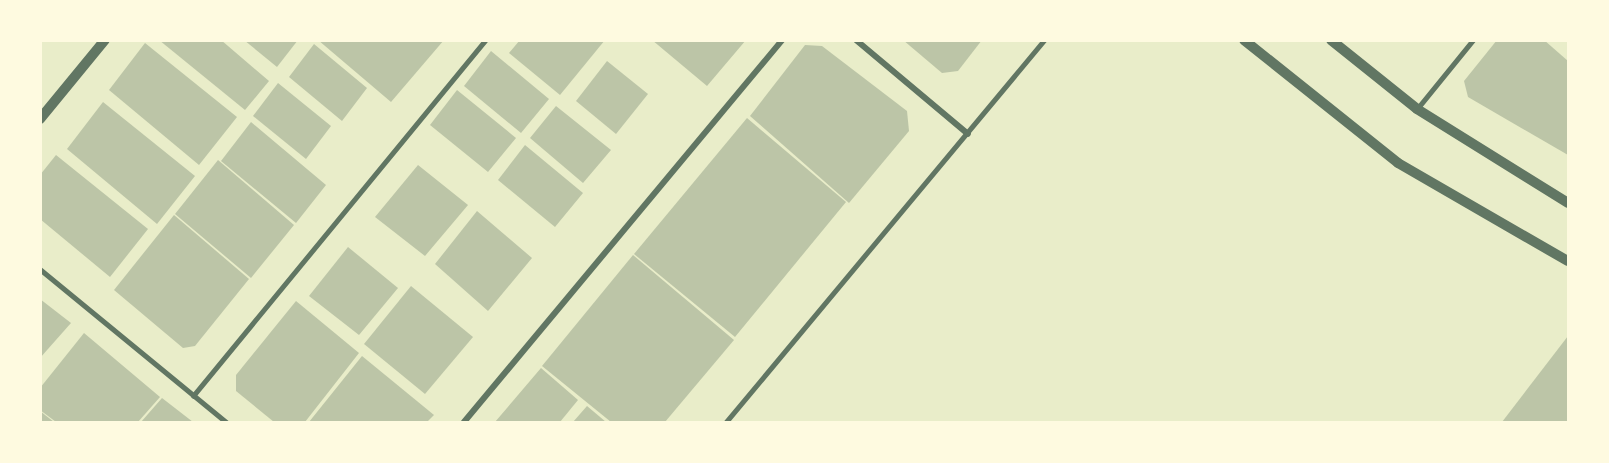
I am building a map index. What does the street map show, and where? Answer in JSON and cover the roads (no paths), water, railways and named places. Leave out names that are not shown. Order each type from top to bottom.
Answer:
[{"type":"street","points":[[40,119],[105,40]]},
{"type":"street","points":[[464,423],[782,40]]},
{"type":"street","points":[[856,40],[968,134]]},
{"type":"street","points":[[1244,40],[1398,163],[1569,261]]},
{"type":"street","points":[[1331,40],[1417,109],[1569,203]]},
{"type":"lane","points":[[193,396],[485,40]]},
{"type":"lane","points":[[726,423],[1044,40]]},
{"type":"lane","points":[[1417,109],[1473,40]]},
{"type":"lane","points":[[40,269],[226,423]]}]
